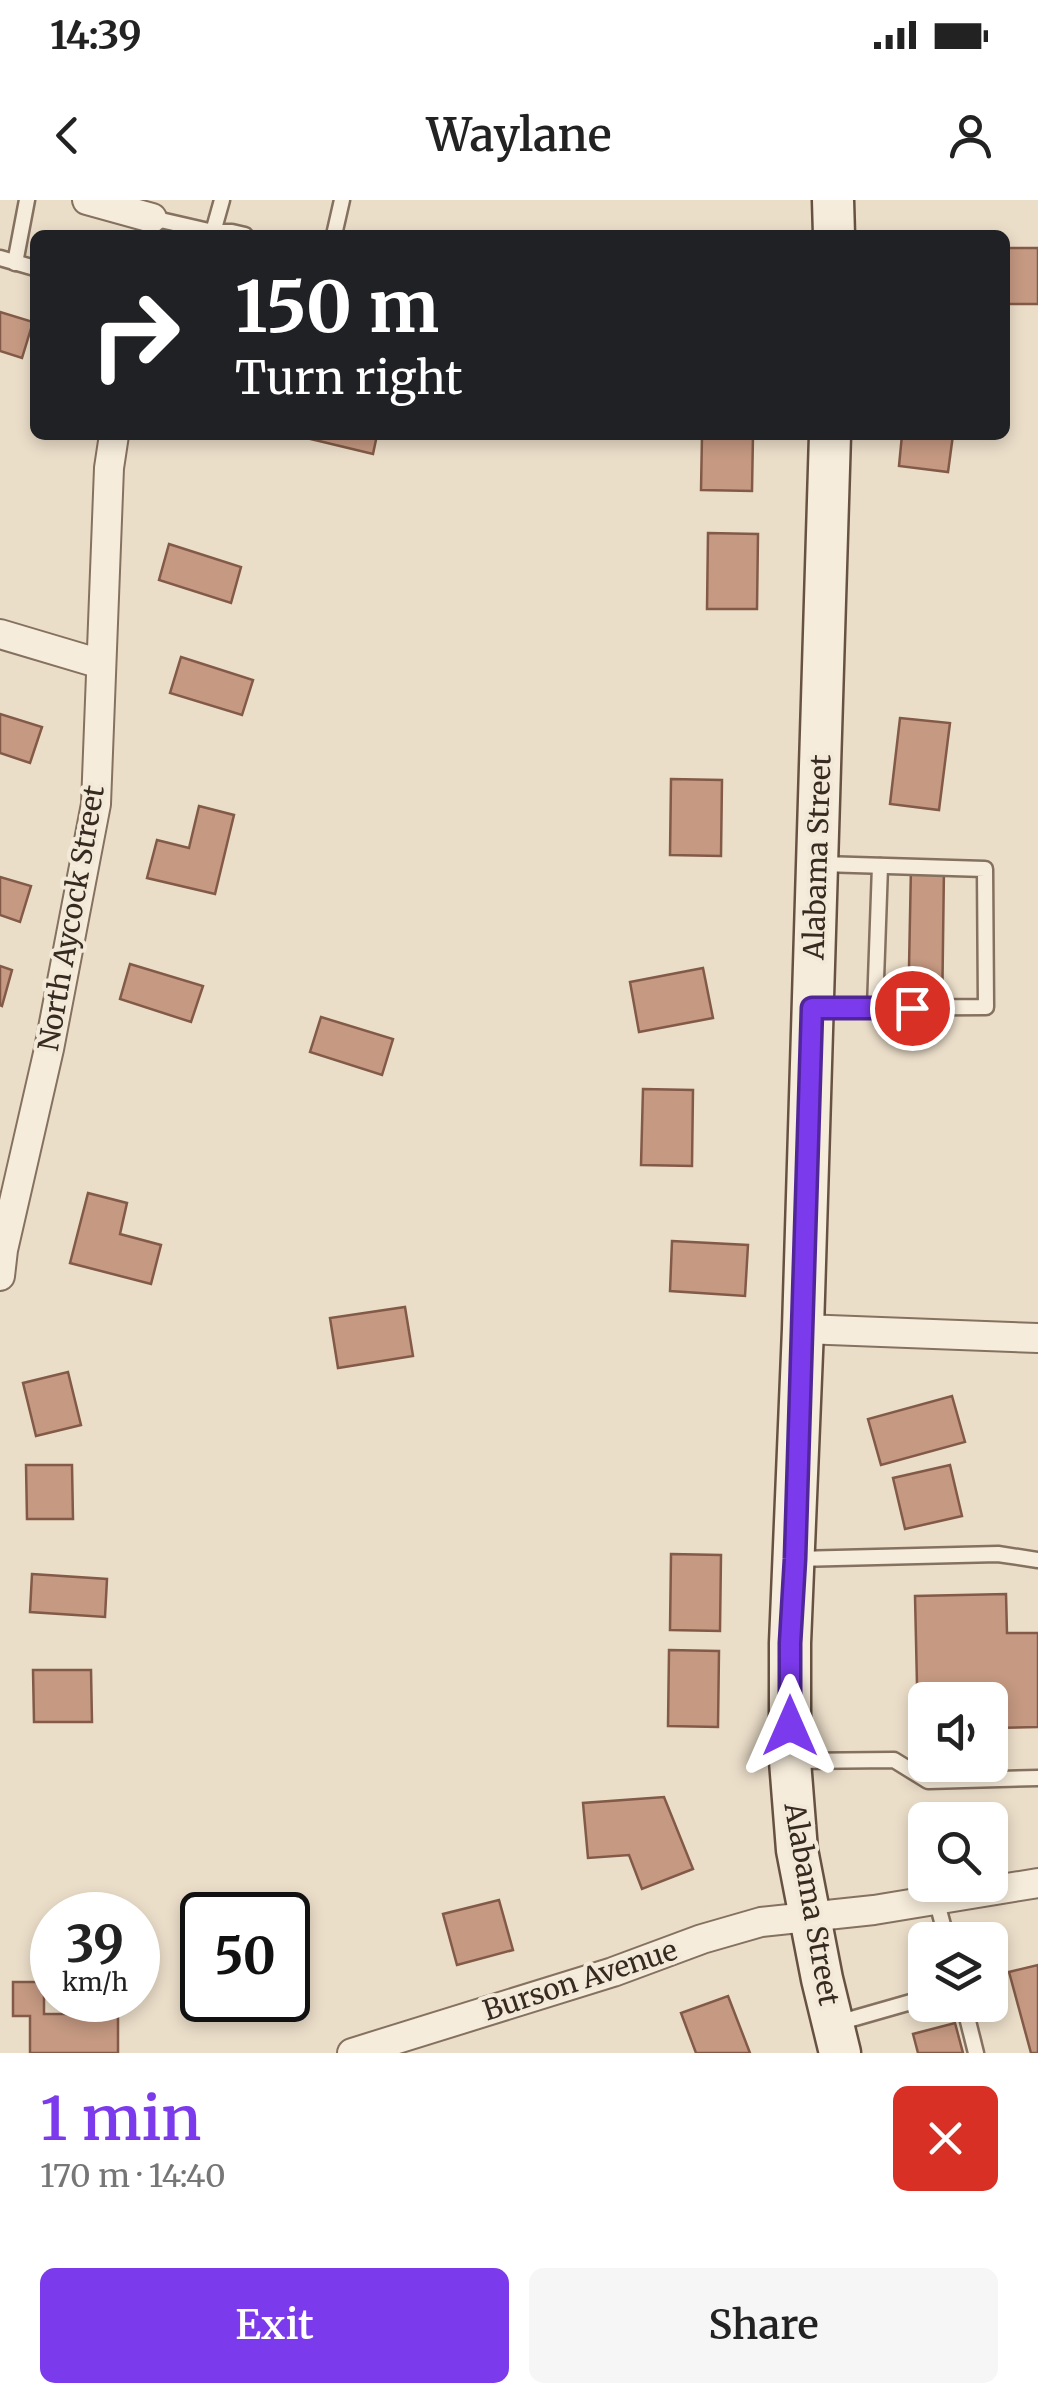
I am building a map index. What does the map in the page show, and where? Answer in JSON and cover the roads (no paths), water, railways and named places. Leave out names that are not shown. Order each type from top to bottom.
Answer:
[{"type":"main road","points":[[833,200],[834,230]]},
{"type":"main road","name":"Alabama Street","points":[[830,440],[790,1643],[790,1761],[797,1850],[836,2039]]},
{"type":"street","points":[[87,200],[152,218]]},
{"type":"street","name":"North Aycock Street","points":[[0,1276],[96,804],[113,440]]},
{"type":"street","points":[[0,634],[102,664]]},
{"type":"street","points":[[803,1329],[1038,1338]]},
{"type":"street","name":"Burson Avenue","points":[[1008,1888],[1038,1883]]},
{"type":"street","name":"Burson Avenue","points":[[352,2053],[762,1922],[919,1902]]},
{"type":"lane","points":[[8,260],[27,200]]},
{"type":"lane","points":[[214,230],[222,200]]},
{"type":"lane","points":[[335,230],[342,200]]},
{"type":"lane","points":[[152,218],[205,230]]},
{"type":"lane","points":[[812,1008],[986,1007],[985,869],[816,863]]},
{"type":"lane","points":[[875,1008],[880,866]]},
{"type":"lane","points":[[795,1559],[998,1554],[1038,1560]]},
{"type":"lane","points":[[790,1761],[894,1760],[928,1782],[1038,1778]]},
{"type":"lane","points":[[836,2039],[908,2006]]},
{"type":"lane","points":[[968,2022],[976,2053]]}]
